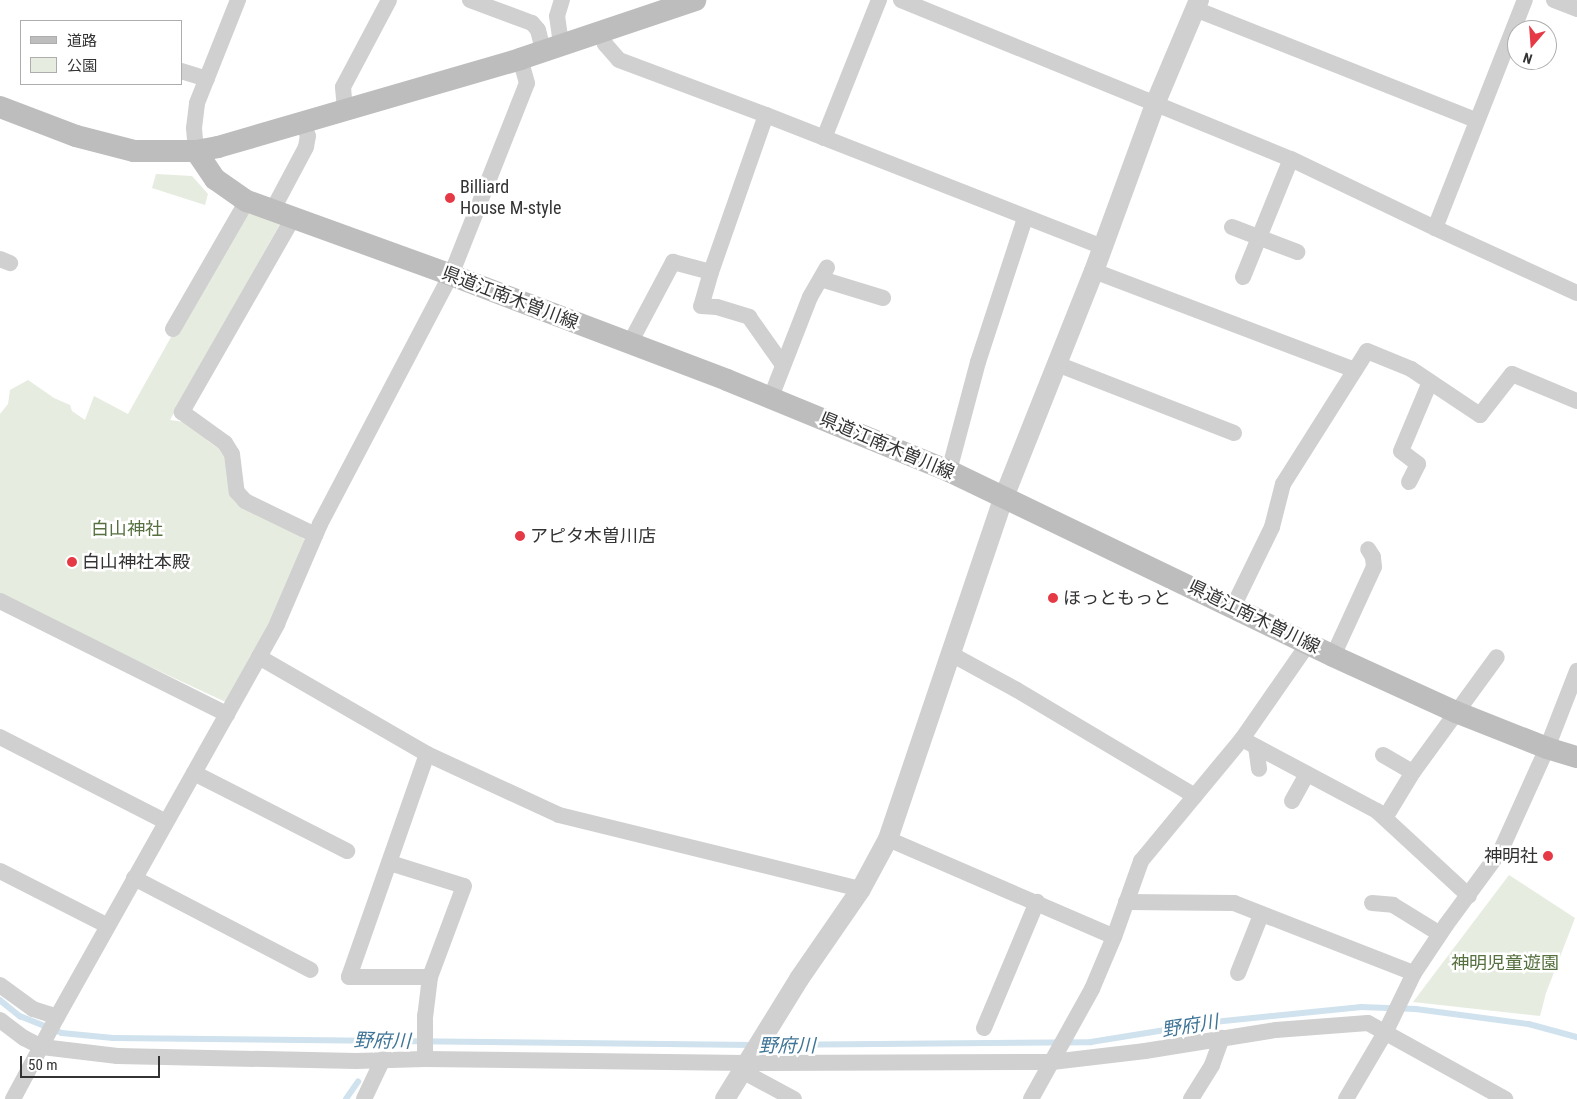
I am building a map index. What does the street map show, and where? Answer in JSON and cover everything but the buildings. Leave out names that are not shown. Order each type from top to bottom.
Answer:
[{"type":"main road","points":[[0,107],[76,136],[134,151],[196,151],[218,147],[303,123],[520,58],[695,0]]},
{"type":"main road","name":"県道江南木曽川線","points":[[196,151],[215,178],[247,201],[451,275],[630,343],[949,471],[1333,656],[1456,712],[1547,748],[1577,757]]},
{"type":"street","points":[[196,151],[194,128],[197,103],[238,0]]},
{"type":"street","points":[[345,110],[343,87],[388,0]]},
{"type":"street","points":[[470,0],[532,23],[552,47]]},
{"type":"street","points":[[552,47],[557,16],[562,0]]},
{"type":"street","points":[[824,138],[879,0]]},
{"type":"street","points":[[901,0],[1291,159],[1577,293]]},
{"type":"street","points":[[1435,228],[1476,120],[1525,0]]},
{"type":"street","points":[[1554,0],[1577,8]]},
{"type":"street","points":[[725,1099],[799,979],[861,889],[888,839],[1004,496],[1094,271],[1155,104],[1197,4],[1476,120]]},
{"type":"street","points":[[600,32],[605,44],[619,60],[766,115],[1102,247]]},
{"type":"street","points":[[13,1099],[55,1019],[259,658],[277,624],[315,535],[451,275],[527,83],[520,58]]},
{"type":"street","points":[[182,70],[206,79]]},
{"type":"street","points":[[766,115],[701,306],[717,307],[749,317],[784,365]]},
{"type":"street","points":[[303,123],[308,136],[306,147],[283,215],[182,412],[225,443],[232,454],[237,492],[245,501],[315,535]]},
{"type":"street","points":[[1243,277],[1291,159]]},
{"type":"street","points":[[173,328],[247,201]]},
{"type":"street","points":[[949,471],[978,362],[1025,218]]},
{"type":"street","points":[[1232,227],[1297,252]]},
{"type":"street","points":[[630,343],[673,262],[711,272]]},
{"type":"street","points":[[1094,271],[1355,370]]},
{"type":"street","points":[[771,398],[810,298],[824,273],[883,298]]},
{"type":"street","points":[[1233,607],[1272,527],[1283,484],[1367,351],[1411,369],[1480,416],[1512,374],[1577,402]]},
{"type":"street","points":[[1057,364],[1234,433]]},
{"type":"street","points":[[1409,482],[1418,464],[1401,451],[1430,382]]},
{"type":"street","points":[[1333,656],[1374,567],[1374,557],[1368,549]]},
{"type":"street","points":[[0,600],[226,714]]},
{"type":"street","points":[[1031,1099],[1092,989],[1114,937],[1141,861],[1195,796],[1249,743],[1308,644]]},
{"type":"street","points":[[951,654],[1017,690],[1195,796]]},
{"type":"street","points":[[1385,818],[1413,772],[1497,656]]},
{"type":"street","points":[[259,658],[427,754],[559,815],[861,889]]},
{"type":"street","points":[[1346,1099],[1389,1026],[1414,973],[1440,934],[1502,850],[1547,748],[1577,671]]},
{"type":"street","points":[[0,737],[166,822]]},
{"type":"street","points":[[1249,743],[1259,769]]},
{"type":"street","points":[[1249,743],[1377,811],[1469,896]]},
{"type":"street","points":[[427,754],[349,977],[430,977]]},
{"type":"street","points":[[1383,754],[1413,772]]},
{"type":"street","points":[[194,773],[347,851]]},
{"type":"street","points":[[1292,801],[1308,774]]},
{"type":"street","points":[[888,839],[1038,902],[1114,937]]},
{"type":"street","points":[[390,863],[464,886],[430,977],[425,1054]]},
{"type":"street","points":[[0,871],[108,926]]},
{"type":"street","points":[[134,878],[311,970]]},
{"type":"street","points":[[984,1028],[1038,902]]},
{"type":"street","points":[[1126,902],[1234,903],[1414,973]]},
{"type":"street","points":[[1372,903],[1393,905],[1440,934]]},
{"type":"street","points":[[1238,973],[1261,915]]},
{"type":"street","points":[[0,985],[34,1009],[55,1019]]},
{"type":"street","points":[[0,1020],[24,1038],[117,1056],[356,1061],[425,1054],[746,1064],[1054,1058],[1276,1030],[1368,1023],[1389,1026],[1505,1099]]},
{"type":"street","points":[[1191,1099],[1212,1065],[1222,1038]]},
{"type":"street","points":[[364,1099],[383,1059]]},
{"type":"street","points":[[746,1064],[794,1099]]},
{"type":"green space","points":[[156,174],[192,176],[208,194],[205,205],[152,188]]},
{"type":"green space","name":"白山神社","points":[[247,201],[285,215],[170,420],[192,423],[208,441],[224,452],[240,487],[311,545],[232,705],[0,597],[0,414],[8,404],[10,390],[28,380],[54,398],[70,405],[72,411],[85,420],[94,396],[128,414]]},
{"type":"green space","name":"神明児童遊園","points":[[1509,875],[1575,918],[1546,993],[1540,1016],[1413,1002]]},
{"type":"waterway","name":"野府川","points":[[0,1000],[20,1016],[62,1033],[113,1038],[754,1045]]},
{"type":"waterway","name":"野府川","points":[[763,1045],[1091,1042],[1214,1022],[1361,1007],[1416,1009],[1529,1024],[1577,1037]]},
{"type":"waterway","points":[[346,1099],[358,1082]]},
{"type":"place","name":"Billiard House M-style","points":[[450,198]]},
{"type":"place","name":"アピタ木曽川店","points":[[520,536]]},
{"type":"place","name":"白山神社本殿","points":[[72,562]]},
{"type":"place","name":"ほっともっと","points":[[1053,598]]},
{"type":"place","name":"神明社","points":[[1548,856]]}]
